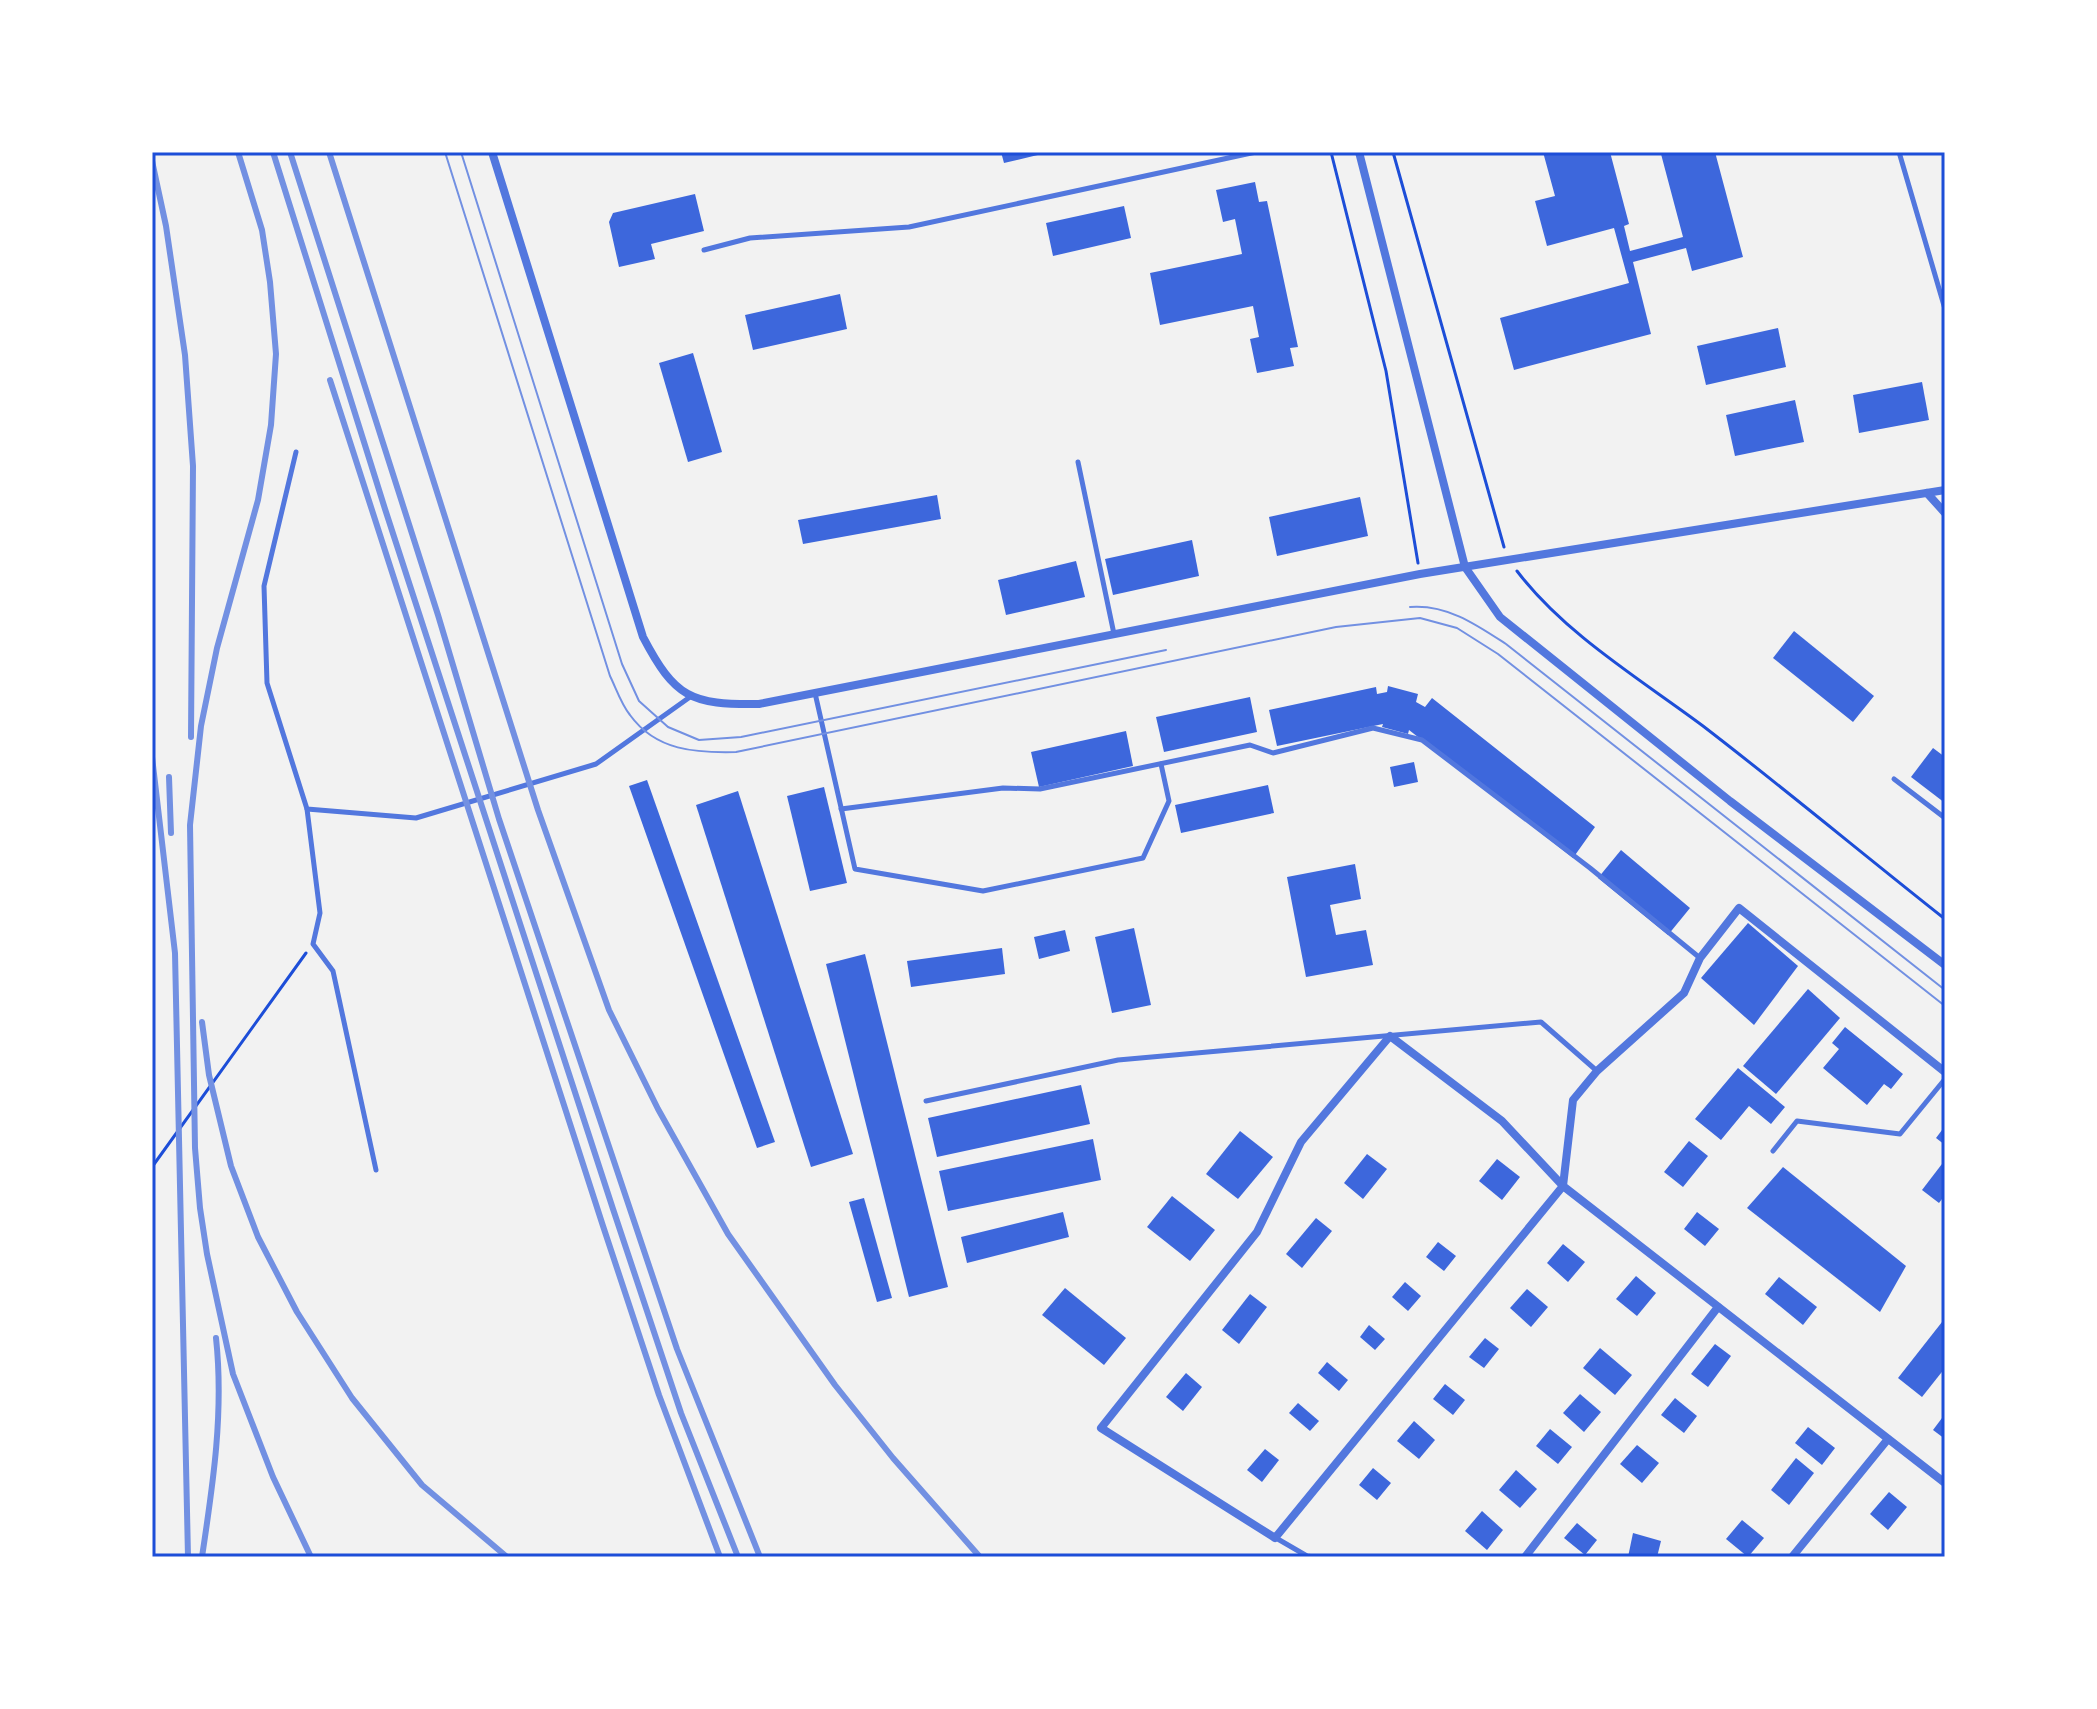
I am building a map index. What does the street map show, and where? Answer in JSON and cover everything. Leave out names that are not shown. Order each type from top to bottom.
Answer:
[{"type":"street","points":[[492,152],[643,637],[660,671],[690,697],[722,705],[759,704],[1420,574],[1945,490]]},
{"type":"street","points":[[1359,152],[1465,567],[1500,617],[1730,801],[1945,965]]},
{"type":"street","points":[[1927,493],[1945,513]]},
{"type":"street","points":[[1945,1072],[1739,908],[1700,958],[1684,993],[1597,1071],[1573,1100],[1563,1186],[1275,1538],[1101,1428],[1257,1232],[1301,1142],[1390,1036],[1502,1121],[1563,1186],[1945,1483]]},
{"type":"street","points":[[1525,1557],[1718,1307]]},
{"type":"street","points":[[1792,1557],[1888,1439]]},
{"type":"lane","points":[[704,250],[750,238],[909,227],[1256,152]]},
{"type":"lane","points":[[1899,152],[1945,309]]},
{"type":"lane","points":[[296,452],[264,586],[267,683],[307,809],[320,913],[313,944],[333,971],[376,1170]]},
{"type":"lane","points":[[1078,462],[1114,635]]},
{"type":"lane","points":[[815,693],[855,869],[983,891],[1143,858],[1169,801],[1161,764]]},
{"type":"lane","points":[[307,809],[416,818],[596,764],[690,697]]},
{"type":"lane","points":[[841,809],[1003,788],[1040,789],[1250,745],[1273,753],[1373,728],[1422,740],[1590,868],[1700,958]]},
{"type":"lane","points":[[1894,779],[1945,818]]},
{"type":"lane","points":[[926,1101],[1118,1060],[1541,1022],[1597,1071]]},
{"type":"lane","points":[[1773,1151],[1797,1121],[1900,1134],[1945,1079]]},
{"type":"lane","points":[[1275,1538],[1314,1557]]},
{"type":"path","points":[[1331,152],[1386,371],[1420,574]]},
{"type":"path","points":[[1393,152],[1495,523],[1509,560],[1532,591],[1588,640],[1705,728],[1945,919]]},
{"type":"path","points":[[152,1167],[313,944]]},
{"type":"building","points":[[1001,152],[1046,152],[1046,153],[1004,163]]},
{"type":"building","points":[[1543,152],[1610,152],[1629,224],[1624,226],[1630,251],[1683,237],[1661,154],[1715,152],[1743,257],[1692,271],[1686,248],[1633,262],[1651,334],[1514,370],[1500,318],[1629,283],[1614,228],[1547,246],[1535,201],[1555,196]]},
{"type":"building","points":[[1255,182],[1259,202],[1267,201],[1298,347],[1290,348],[1294,366],[1257,373],[1250,339],[1259,337],[1253,306],[1160,325],[1150,273],[1242,254],[1235,219],[1223,222],[1216,190]]},
{"type":"building","points":[[695,194],[704,231],[651,244],[655,259],[619,267],[609,222],[613,213]]},
{"type":"building","points":[[1124,206],[1131,238],[1053,256],[1046,223]]},
{"type":"building","points":[[840,294],[847,329],[753,350],[745,315]]},
{"type":"building","points":[[1778,328],[1786,367],[1706,385],[1697,346]]},
{"type":"building","points":[[693,353],[722,452],[688,462],[659,363]]},
{"type":"building","points":[[1922,382],[1929,420],[1859,433],[1853,395]]},
{"type":"building","points":[[1795,400],[1804,442],[1735,456],[1726,415]]},
{"type":"building","points":[[937,495],[941,519],[803,544],[798,520]]},
{"type":"building","points":[[1360,497],[1368,536],[1277,556],[1269,517]]},
{"type":"building","points":[[1192,540],[1199,576],[1113,595],[1105,559]]},
{"type":"building","points":[[1076,561],[1085,597],[1006,615],[998,580]]},
{"type":"building","points":[[1794,631],[1874,696],[1853,722],[1773,658]]},
{"type":"building","points":[[1388,686],[1418,694],[1416,702],[1425,707],[1432,698],[1595,827],[1573,858],[1409,730],[1408,734],[1382,727],[1383,724],[1277,746],[1269,710],[1376,687],[1377,694],[1387,692]]},
{"type":"building","points":[[1250,697],[1257,732],[1164,752],[1156,717]]},
{"type":"building","points":[[1126,731],[1133,766],[1039,787],[1031,752]]},
{"type":"building","points":[[1933,748],[1945,757],[1945,803],[1911,777]]},
{"type":"building","points":[[1414,762],[1418,782],[1394,787],[1390,767]]},
{"type":"building","points":[[647,780],[775,1142],[757,1148],[629,786]]},
{"type":"building","points":[[1268,785],[1274,813],[1181,833],[1175,805]]},
{"type":"building","points":[[824,787],[847,883],[810,891],[787,796]]},
{"type":"building","points":[[738,791],[853,1154],[811,1167],[696,805]]},
{"type":"building","points":[[1621,850],[1690,908],[1668,935],[1598,878]]},
{"type":"building","points":[[1355,864],[1361,899],[1330,905],[1336,935],[1366,930],[1373,965],[1306,977],[1287,877]]},
{"type":"building","points":[[1748,923],[1798,966],[1754,1025],[1701,978]]},
{"type":"building","points":[[1134,928],[1151,1005],[1112,1013],[1095,937]]},
{"type":"building","points":[[1065,930],[1070,951],[1039,959],[1034,937]]},
{"type":"building","points":[[1002,948],[1005,974],[911,987],[907,961]]},
{"type":"building","points":[[865,954],[948,1287],[909,1297],[826,964]]},
{"type":"building","points":[[1808,989],[1840,1018],[1776,1094],[1743,1066]]},
{"type":"building","points":[[1845,1027],[1903,1074],[1891,1089],[1884,1084],[1867,1105],[1823,1068],[1839,1049],[1832,1043]]},
{"type":"building","points":[[1738,1068],[1785,1107],[1771,1124],[1749,1106],[1721,1140],[1695,1119]]},
{"type":"building","points":[[1081,1085],[1090,1124],[937,1157],[928,1118]]},
{"type":"building","points":[[1945,1126],[1945,1145],[1936,1138]]},
{"type":"building","points":[[1240,1131],[1273,1157],[1238,1199],[1206,1174]]},
{"type":"building","points":[[1093,1139],[1101,1180],[948,1211],[939,1171]]},
{"type":"building","points":[[1689,1141],[1708,1156],[1683,1187],[1664,1172]]},
{"type":"building","points":[[1367,1154],[1387,1169],[1363,1199],[1344,1183]]},
{"type":"building","points":[[1497,1159],[1520,1177],[1502,1200],[1479,1181]]},
{"type":"building","points":[[1945,1160],[1945,1195],[1939,1203],[1922,1190]]},
{"type":"building","points":[[1783,1167],[1906,1266],[1880,1312],[1747,1208]]},
{"type":"building","points":[[1172,1196],[1215,1230],[1190,1261],[1147,1227]]},
{"type":"building","points":[[864,1198],[892,1298],[877,1302],[849,1202]]},
{"type":"building","points":[[1063,1212],[1069,1237],[967,1263],[961,1237]]},
{"type":"building","points":[[1697,1212],[1719,1229],[1705,1246],[1684,1229]]},
{"type":"building","points":[[1316,1218],[1332,1231],[1302,1268],[1286,1254]]},
{"type":"building","points":[[1438,1242],[1456,1256],[1444,1271],[1426,1257]]},
{"type":"building","points":[[1563,1244],[1585,1262],[1568,1282],[1547,1263]]},
{"type":"building","points":[[1636,1276],[1656,1293],[1637,1316],[1616,1299]]},
{"type":"building","points":[[1779,1277],[1817,1307],[1803,1325],[1765,1294]]},
{"type":"building","points":[[1405,1282],[1421,1296],[1408,1311],[1392,1297]]},
{"type":"building","points":[[1065,1288],[1126,1338],[1104,1365],[1042,1315]]},
{"type":"building","points":[[1527,1289],[1548,1307],[1531,1327],[1510,1308]]},
{"type":"building","points":[[1250,1294],[1267,1307],[1239,1344],[1222,1330]]},
{"type":"building","points":[[1942,1322],[1945,1324],[1945,1368],[1922,1397],[1898,1378]]},
{"type":"building","points":[[1369,1325],[1385,1339],[1375,1350],[1360,1337]]},
{"type":"building","points":[[1485,1338],[1499,1349],[1484,1368],[1469,1357]]},
{"type":"building","points":[[1715,1344],[1731,1356],[1708,1387],[1691,1374]]},
{"type":"building","points":[[1600,1348],[1632,1375],[1615,1395],[1583,1368]]},
{"type":"building","points":[[1327,1362],[1348,1380],[1339,1391],[1318,1373]]},
{"type":"building","points":[[1186,1373],[1202,1387],[1183,1411],[1166,1397]]},
{"type":"building","points":[[1445,1384],[1465,1400],[1453,1415],[1433,1399]]},
{"type":"building","points":[[1580,1394],[1601,1412],[1584,1432],[1563,1413]]},
{"type":"building","points":[[1675,1398],[1697,1416],[1684,1433],[1661,1415]]},
{"type":"building","points":[[1298,1403],[1319,1421],[1310,1431],[1289,1413]]},
{"type":"building","points":[[1945,1414],[1945,1439],[1933,1430]]},
{"type":"building","points":[[1414,1421],[1435,1440],[1419,1459],[1397,1441]]},
{"type":"building","points":[[1808,1427],[1835,1448],[1822,1465],[1795,1443]]},
{"type":"building","points":[[1550,1429],[1572,1447],[1558,1464],[1536,1446]]},
{"type":"building","points":[[1637,1445],[1659,1463],[1642,1483],[1620,1464]]},
{"type":"building","points":[[1265,1449],[1279,1460],[1262,1482],[1247,1470]]},
{"type":"building","points":[[1796,1458],[1814,1473],[1789,1505],[1771,1490]]},
{"type":"building","points":[[1373,1468],[1391,1483],[1377,1500],[1359,1485]]},
{"type":"building","points":[[1516,1470],[1537,1489],[1520,1508],[1499,1490]]},
{"type":"building","points":[[1889,1492],[1907,1507],[1888,1530],[1870,1514]]},
{"type":"building","points":[[1482,1511],[1503,1530],[1487,1550],[1465,1531]]},
{"type":"building","points":[[1742,1520],[1764,1538],[1748,1557],[1726,1539]]},
{"type":"building","points":[[1577,1523],[1597,1540],[1585,1555],[1564,1538]]},
{"type":"building","points":[[1633,1533],[1661,1541],[1657,1557],[1628,1557]]},
{"type":"tram line","points":[[445,152],[610,676],[627,711],[640,727],[664,743],[706,752],[736,752],[1336,627],[1420,618],[1457,628],[1498,654],[1945,1006]]},
{"type":"tram line","points":[[461,152],[622,664],[639,701],[668,727],[699,740],[741,737],[1166,650]]},
{"type":"tram line","points":[[1410,607],[1449,612],[1506,644],[1945,990]]},
{"type":"railway","points":[[238,152],[262,230],[276,354],[271,425],[258,500],[217,648],[201,726],[190,825],[195,1148],[207,1254],[233,1374],[273,1477],[311,1557]]},
{"type":"railway","points":[[273,152],[385,509],[613,1209],[681,1413],[738,1557]]},
{"type":"railway","points":[[290,152],[438,615],[499,819],[677,1349],[760,1557]]},
{"type":"railway","points":[[329,152],[538,810],[609,1010],[658,1109],[728,1234],[835,1385],[893,1458],[980,1557]]},
{"type":"railway","points":[[152,161],[166,226],[185,355],[193,466],[191,737]]},
{"type":"railway","points":[[330,380],[603,1226],[659,1395],[720,1557]]},
{"type":"railway","points":[[152,757],[175,953],[188,1557]]},
{"type":"railway","points":[[169,777],[171,833]]},
{"type":"railway","points":[[202,1022],[209,1075],[231,1166],[258,1237],[297,1312],[352,1398],[422,1485],[507,1557]]},
{"type":"railway","points":[[202,1557],[218,1421],[216,1338]]}]
